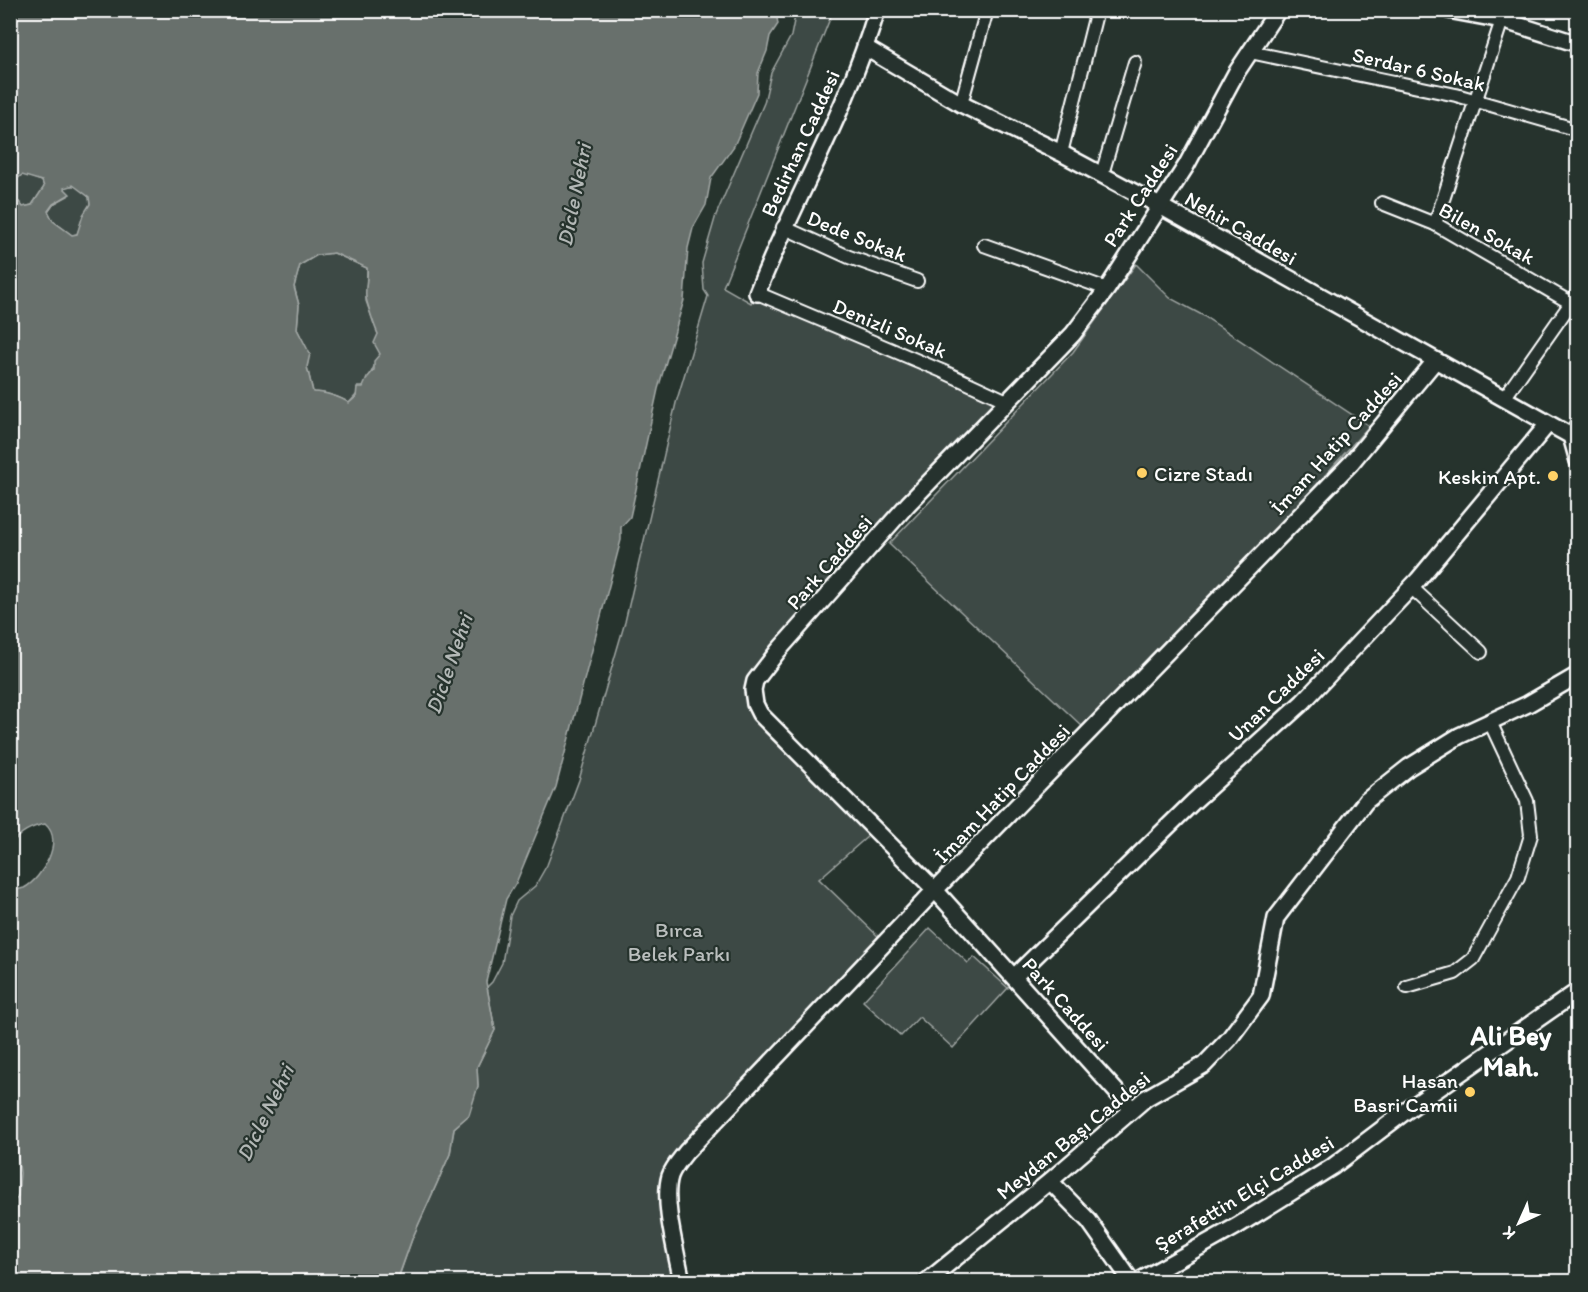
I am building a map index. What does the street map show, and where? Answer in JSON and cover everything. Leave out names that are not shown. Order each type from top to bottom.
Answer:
[{"type":"street","name":"Bedirhan Caddesi","points":[[757,293],[783,227],[844,103],[866,48],[877,10]]},
{"type":"street","points":[[961,104],[987,10]]},
{"type":"street","points":[[1061,153],[1097,10]]},
{"type":"street","name":"Park Caddesi","points":[[1132,1109],[935,890],[760,714],[754,704],[753,690],[763,670],[778,651],[876,540],[1073,334],[1107,289],[1160,206],[1250,52],[1278,10]]},
{"type":"street","points":[[1448,10],[1502,20],[1578,44]]},
{"type":"street","points":[[1435,224],[1477,102],[1502,20]]},
{"type":"street","name":"Nehir Caddesi","points":[[866,48],[961,104],[1102,174],[1435,361],[1505,397],[1570,436]]},
{"type":"street","name":"Serdar 6 Sokak","points":[[1250,52],[1477,102],[1578,130]]},
{"type":"street","points":[[1102,174],[1135,62]]},
{"type":"street","name":"Bilen Sokak","points":[[1382,203],[1435,224],[1574,298]]},
{"type":"street","name":"Dede Sokak","points":[[783,227],[849,257],[917,281]]},
{"type":"street","points":[[984,245],[1107,289]]},
{"type":"street","name":"Denizli Sokak","points":[[757,293],[942,370],[1007,402]]},
{"type":"street","points":[[1505,397],[1574,298]]},
{"type":"street","name":"İmam Hatip Caddesi","points":[[682,1281],[669,1196],[669,1181],[677,1163],[935,890],[1351,463],[1435,361]]},
{"type":"street","points":[[1578,420],[1570,436],[1578,461]]},
{"type":"street","name":"Unan Caddesi","points":[[1014,977],[1193,802],[1303,702],[1411,587],[1548,424]]},
{"type":"street","points":[[1411,587],[1481,652]]},
{"type":"street","name":"Meydan Başı Caddesi","points":[[926,1281],[1050,1180],[1132,1109],[1146,1098],[1204,1065],[1229,1039],[1261,996],[1276,918],[1366,801],[1409,767],[1460,736],[1578,675]]},
{"type":"street","points":[[1407,987],[1455,973],[1473,959],[1522,867],[1531,835],[1527,801],[1490,722]]},
{"type":"street","name":"Şerafettin Elçi Caddesi","points":[[1134,1281],[1237,1226],[1332,1167],[1406,1111],[1578,992]]},
{"type":"street","points":[[1050,1180],[1089,1221],[1134,1281]]},
{"type":"green space","name":"Bırca Belek Parkı","points":[[796,11],[833,11],[723,287],[751,303],[757,293],[1007,401],[778,651],[753,697],[876,829],[819,879],[885,943],[671,1172],[682,1281],[397,1282],[412,1239],[450,1154],[454,1128],[465,1118],[478,1086],[477,1067],[495,1030],[487,987],[502,963],[510,916],[517,901],[535,886],[547,865],[579,780],[625,622],[676,403],[708,296],[704,290],[702,263],[716,215],[764,103],[771,73],[791,36]]},
{"type":"green space","points":[[22,174],[42,181],[44,187],[32,205],[23,207],[19,202],[11,201],[11,184]]},
{"type":"green space","points":[[65,186],[76,186],[89,197],[90,204],[77,234],[72,235],[53,221],[48,211],[53,204],[68,196]]},
{"type":"green space","points":[[334,253],[367,268],[366,301],[378,334],[380,354],[365,385],[349,403],[332,395],[313,392],[307,367],[309,354],[297,329],[299,305],[294,286],[300,265],[317,255]]},
{"type":"green space","name":"Cizre Stadı","points":[[1136,264],[1170,298],[1202,315],[1369,426],[1285,520],[1084,728],[889,544],[1073,352]]},
{"type":"green space","points":[[930,928],[968,963],[974,957],[1008,988],[953,1048],[919,1017],[901,1036],[863,1001]]},
{"type":"water","name":"Dicle Nehri","points":[[11,10],[782,11],[777,18],[778,24],[770,36],[758,73],[757,93],[734,146],[711,178],[706,205],[693,228],[688,248],[684,300],[658,389],[630,517],[621,527],[621,540],[556,787],[516,883],[506,899],[486,982],[495,1030],[477,1067],[478,1086],[469,1115],[454,1128],[450,1154],[412,1239],[397,1281],[11,1281],[11,1206],[18,1196],[20,1173],[10,1094],[11,891],[24,888],[38,876],[49,859],[53,840],[51,831],[45,824],[26,831],[11,844],[11,201],[19,202],[23,207],[32,205],[44,187],[42,181],[22,175],[11,184]],"holes":[[[73,185],[89,197],[90,204],[83,215],[77,234],[72,235],[53,221],[48,211],[53,204],[70,194],[64,188]],[[334,253],[367,268],[366,298],[378,334],[374,343],[380,354],[374,361],[374,370],[363,387],[357,387],[356,397],[349,403],[332,395],[313,392],[307,367],[310,354],[297,329],[299,305],[294,287],[300,265],[317,255]]]},
{"type":"place","name":"Cizre Stadı","points":[[1142,473]]},
{"type":"place","name":"Keskin Apt.","points":[[1553,476]]},
{"type":"place","name":"Hasan Basri Camii","points":[[1470,1092]]},
{"type":"district","name":"Ali Bey Mah.","points":[[1511,1050]]}]
